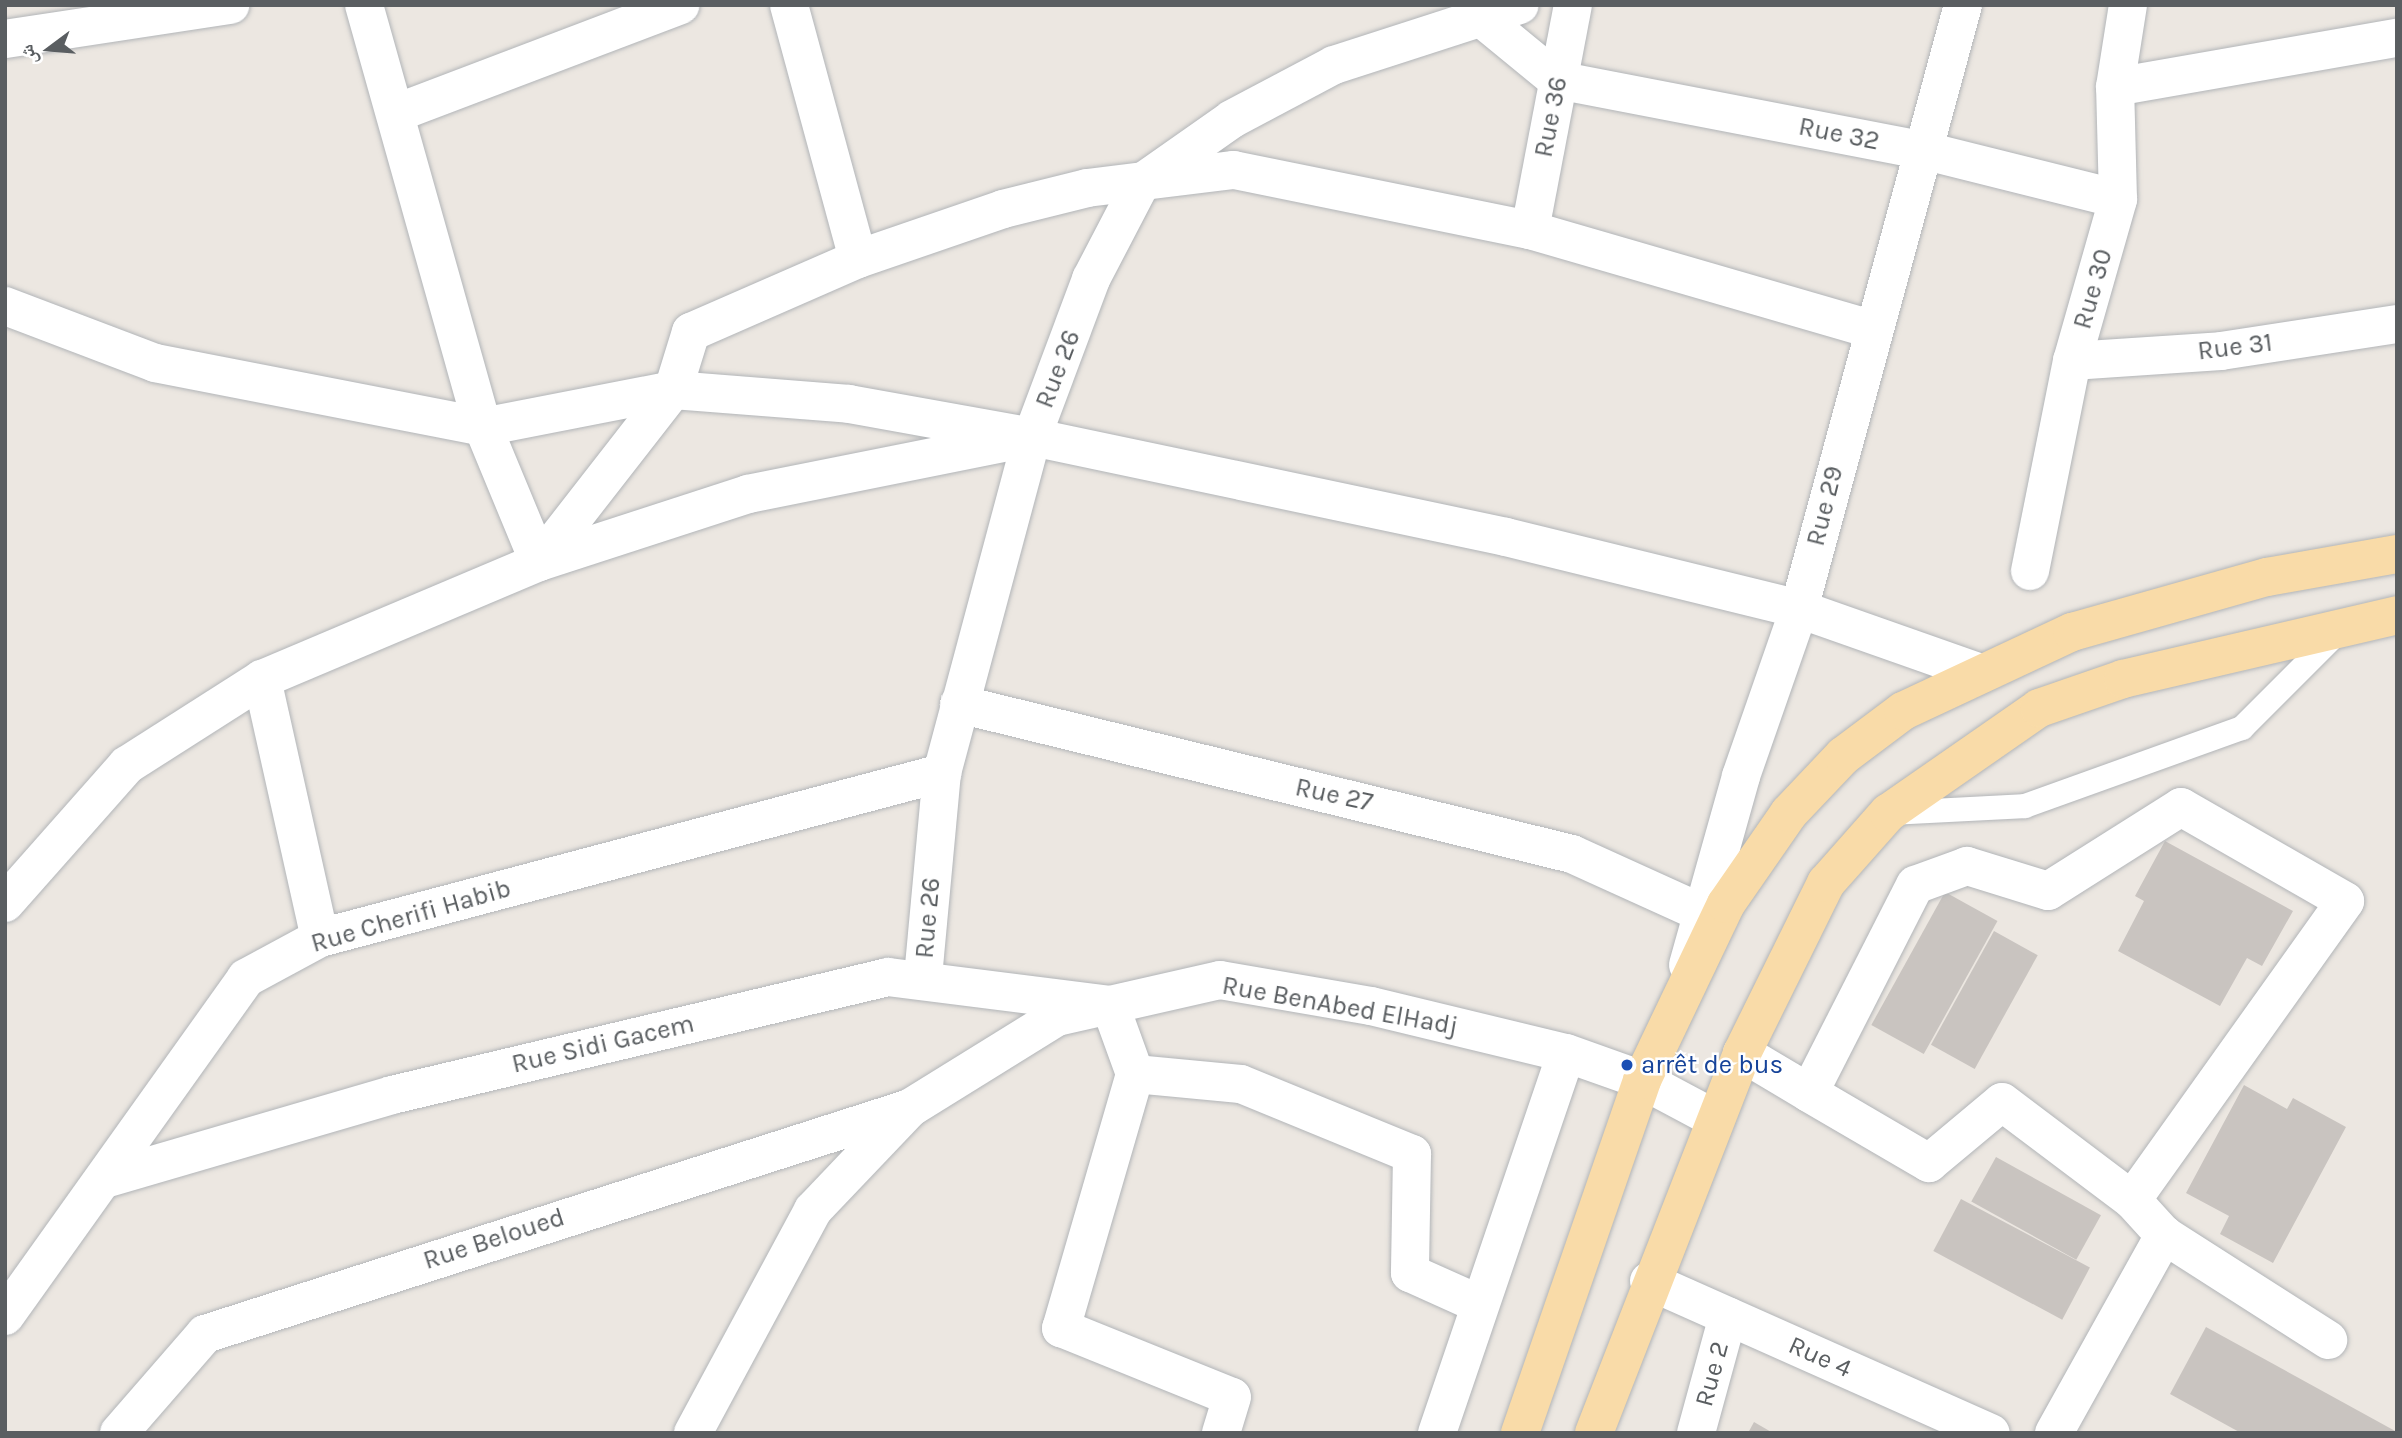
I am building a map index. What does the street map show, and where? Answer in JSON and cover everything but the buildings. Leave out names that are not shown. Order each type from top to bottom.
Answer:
[{"type":"main road","points":[[1520,1433],[1642,1080],[1726,904],[1789,813],[1843,756],[1903,711],[1978,671],[2073,632],[2267,577],[2397,554]]},
{"type":"main road","points":[[1594,1433],[1649,1281],[1742,1053],[1826,883],[1888,813],[2039,708],[2123,679],[2347,624],[2397,615]]},
{"type":"street","points":[[5,39],[230,5]]},
{"type":"street","points":[[364,5],[399,112],[483,427],[539,562]]},
{"type":"street","points":[[399,112],[680,5]]},
{"type":"street","points":[[789,5],[858,259]]},
{"type":"street","name":"Rue 26","points":[[923,977],[942,773],[1032,437],[1091,279],[1141,183],[1233,118],[1334,65],[1479,11],[1520,5]]},
{"type":"street","name":"Rue 36","points":[[1530,230],[1573,5]]},
{"type":"street","name":"Rue 29","points":[[1679,1005],[1700,912],[1799,609],[1870,329],[1964,5]]},
{"type":"street","name":"Rue 30","points":[[2030,571],[2073,361],[2118,199],[2115,88],[2128,5]]},
{"type":"street","points":[[1479,11],[1558,80]]},
{"type":"street","points":[[2115,88],[2397,38]]},
{"type":"street","name":"Rue 32","points":[[1558,80],[1922,150],[2118,199]]},
{"type":"street","points":[[539,562],[673,390],[691,332],[858,259],[1003,209],[1141,183],[1234,170],[1530,230],[1870,329]]},
{"type":"street","points":[[5,306],[155,363],[483,427],[673,390],[849,404],[1032,437],[1506,537],[1799,609],[1978,671]]},
{"type":"street","name":"Rue 31","points":[[2073,361],[2221,351],[2397,324]]},
{"type":"street","points":[[5,903],[127,765],[262,679],[539,562],[748,494],[1032,437]]},
{"type":"street","points":[[262,679],[320,938]]},
{"type":"street","name":"Rue 27","points":[[959,704],[1546,847],[1700,912]]},
{"type":"street","name":"Rue Cherifi Habib","points":[[5,1316],[105,1180],[246,978],[320,938],[942,773]]},
{"type":"street","points":[[1809,1093],[1915,885],[1967,866],[2048,891],[2181,807],[2345,901],[2132,1200]]},
{"type":"street","name":"Rue Sidi Gacem","points":[[105,1180],[392,1095],[888,977],[923,977],[1110,1005]]},
{"type":"street","name":"Rue BenAbed ElHadj","points":[[693,1433],[813,1210],[910,1108],[1057,1017],[1220,980],[1371,1006],[1566,1053],[1642,1080],[1715,1119]]},
{"type":"street","points":[[1110,1005],[1135,1074],[1061,1328],[1233,1397],[1221,1433]]},
{"type":"street","points":[[1437,1433],[1566,1053]]},
{"type":"street","points":[[1742,1053],[1929,1163],[2002,1102],[2132,1200],[2164,1236],[2328,1340]]},
{"type":"street","points":[[1135,1074],[1241,1084],[1412,1154],[1410,1273],[1479,1304]]},
{"type":"street","name":"Rue Beloued","points":[[119,1433],[205,1334],[910,1108]]},
{"type":"street","points":[[2054,1433],[2164,1236]]},
{"type":"street","name":"Rue 4","points":[[1649,1281],[1991,1433]]},
{"type":"street","name":"Rue 2","points":[[1696,1433],[1728,1315]]},
{"type":"lane","points":[[1888,813],[2025,806],[2242,728],[2347,624]]},
{"type":"place","name":"arrêt de bus","points":[[1627,1065]]}]
